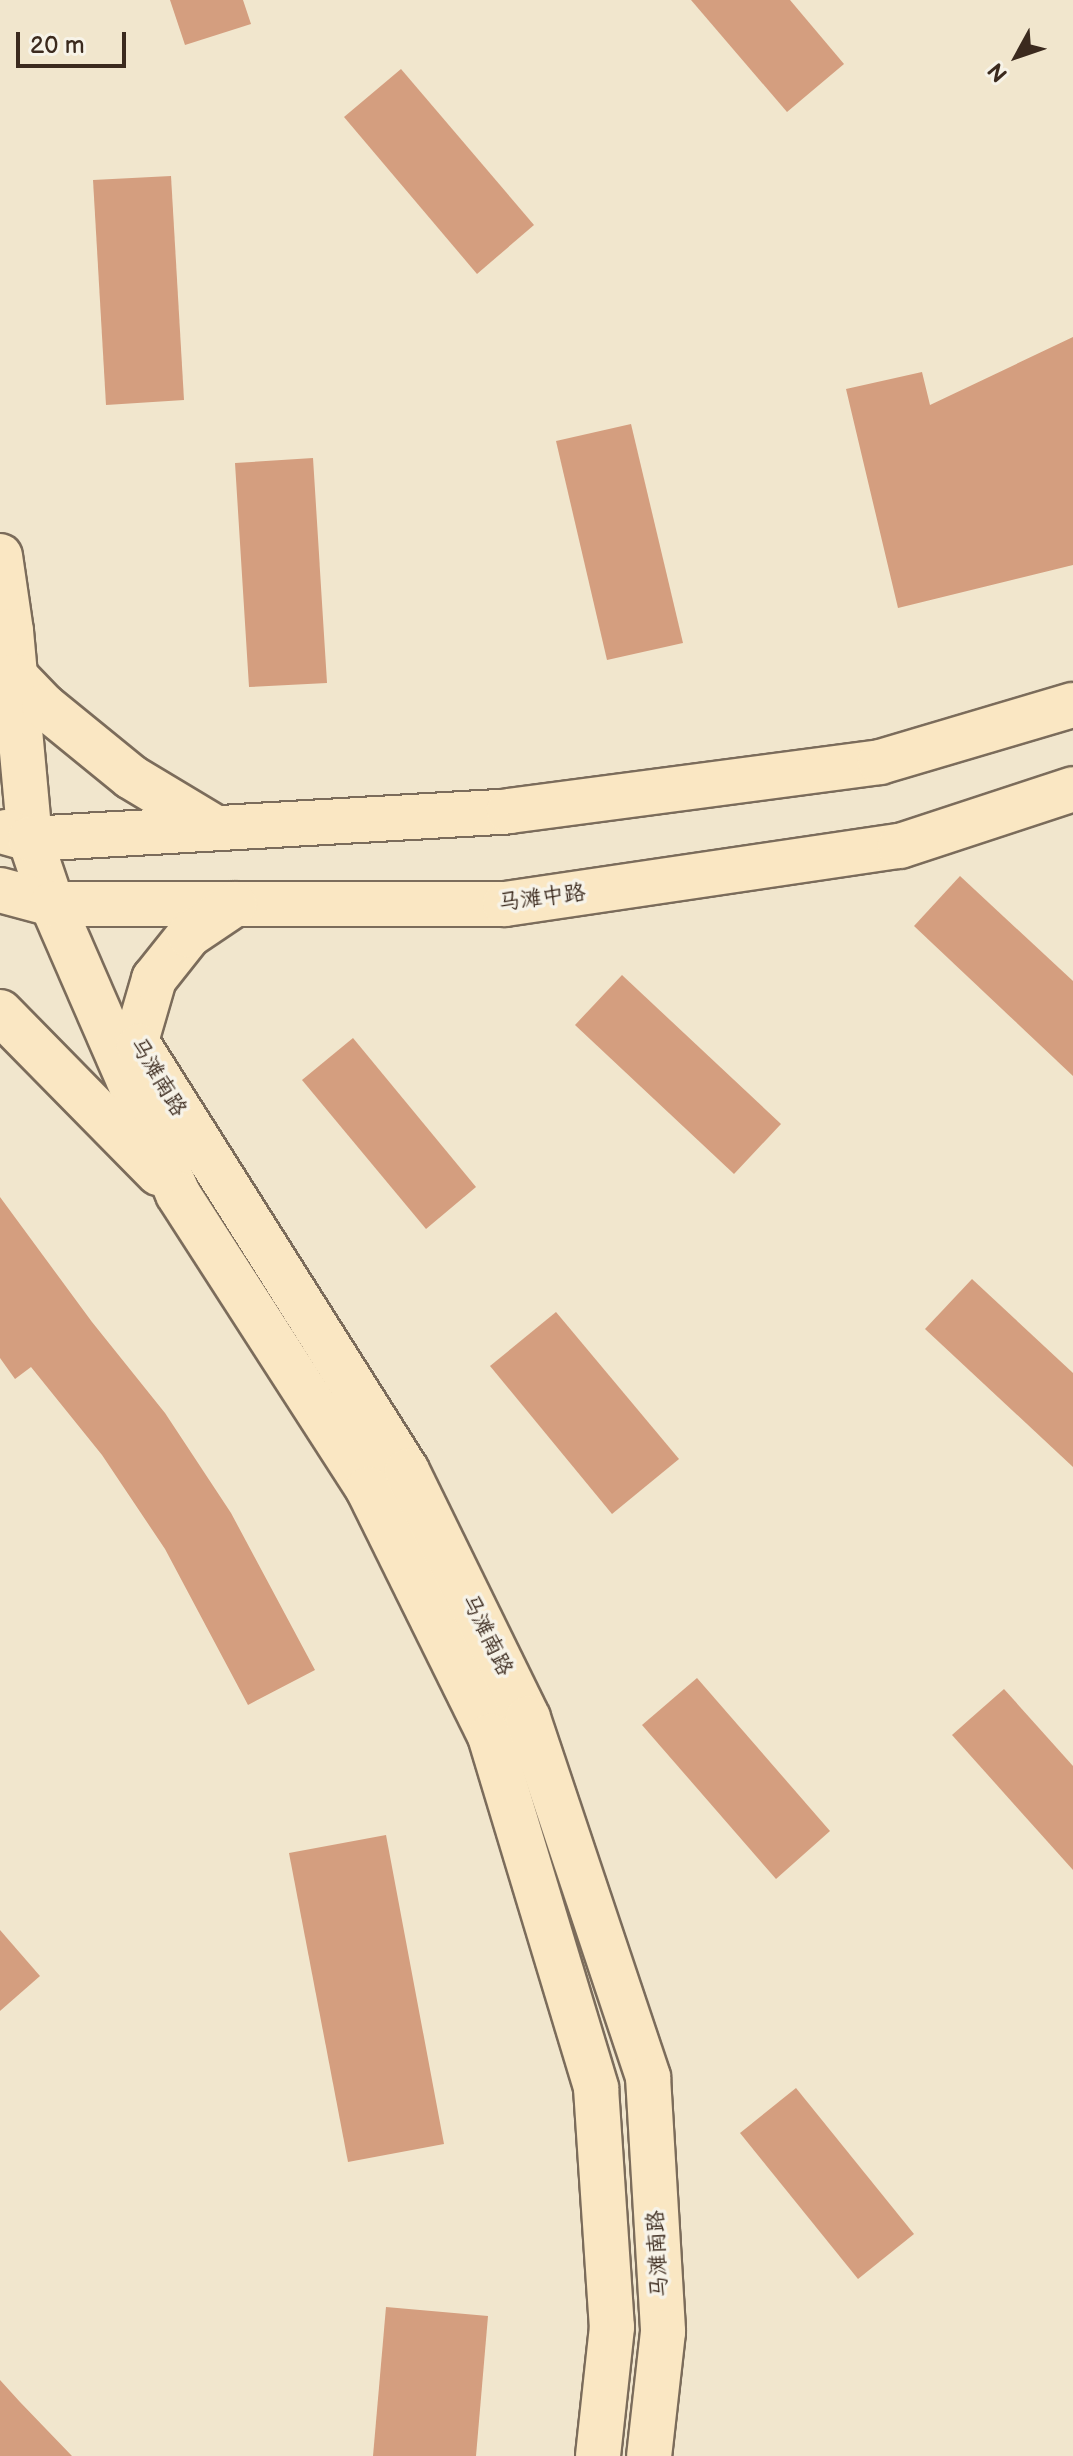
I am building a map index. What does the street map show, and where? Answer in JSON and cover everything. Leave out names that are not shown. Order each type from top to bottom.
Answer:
[{"type":"main road","name":"马滩南路","points":[[0,556],[9,649],[15,835],[52,904],[136,1041],[407,1471],[528,1718],[648,2077],[663,2332],[649,2456]]},
{"type":"main road","points":[[9,649],[44,706],[131,777],[216,828]]},
{"type":"main road","points":[[15,835],[216,828],[509,811],[880,762],[1073,705]]},
{"type":"main road","name":"马滩中路","points":[[0,890],[52,904],[505,904],[900,846],[1073,789]]},
{"type":"main road","name":"马滩南路","points":[[52,904],[178,1194],[368,1489],[490,1736],[596,2088],[612,2327],[598,2456]]},
{"type":"main road","points":[[136,1041],[154,979],[189,935],[235,904]]},
{"type":"main road","points":[[0,1012],[178,1194]]},
{"type":"building","points":[[170,0],[243,0],[251,24],[185,45]]},
{"type":"building","points":[[691,0],[790,0],[844,64],[787,112]]},
{"type":"building","points":[[401,69],[534,225],[477,274],[344,117]]},
{"type":"building","points":[[171,176],[184,400],[106,405],[93,180]]},
{"type":"building","points":[[1073,337],[1073,565],[898,608],[846,389],[922,372],[930,405]]},
{"type":"building","points":[[631,424],[683,643],[607,660],[556,441]]},
{"type":"building","points":[[313,458],[327,683],[249,687],[235,463]]},
{"type":"building","points":[[960,876],[1073,981],[1073,1076],[914,926]]},
{"type":"building","points":[[622,975],[781,1124],[734,1174],[575,1025]]},
{"type":"building","points":[[353,1038],[476,1187],[426,1229],[302,1080]]},
{"type":"building","points":[[0,1197],[92,1322],[165,1413],[231,1513],[315,1670],[248,1705],[165,1549],[102,1455],[31,1367],[15,1379],[0,1358]]},
{"type":"building","points":[[972,1279],[1073,1373],[1073,1467],[925,1329]]},
{"type":"building","points":[[556,1312],[679,1459],[612,1514],[490,1366]]},
{"type":"building","points":[[697,1678],[830,1831],[776,1879],[642,1725]]},
{"type":"building","points":[[1004,1689],[1073,1766],[1073,1870],[952,1735]]},
{"type":"building","points":[[386,1835],[444,2144],[348,2162],[289,1853]]},
{"type":"building","points":[[0,1930],[40,1976],[0,2011]]},
{"type":"building","points":[[796,2088],[914,2234],[858,2279],[740,2133]]},
{"type":"building","points":[[386,2307],[488,2316],[476,2456],[373,2456]]},
{"type":"building","points":[[0,2380],[20,2402],[72,2456],[0,2456]]}]
